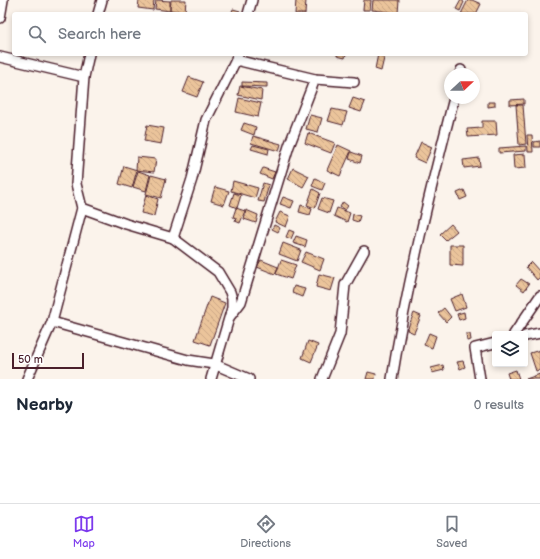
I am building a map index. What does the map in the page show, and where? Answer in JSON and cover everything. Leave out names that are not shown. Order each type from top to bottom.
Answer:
[{"type":"street","points":[[0,18],[3,0]]},
{"type":"street","points":[[99,12],[102,0]]},
{"type":"street","points":[[249,12],[252,0]]},
{"type":"street","points":[[27,379],[52,322],[82,208],[76,184],[84,77],[89,56]]},
{"type":"street","points":[[0,57],[84,77]]},
{"type":"street","points":[[173,238],[192,179],[206,120],[237,57],[314,79],[354,82]]},
{"type":"street","points":[[230,316],[241,302],[289,146],[314,79]]},
{"type":"street","points":[[392,379],[400,327],[437,161],[452,104]]},
{"type":"street","points":[[82,208],[126,224],[173,238],[218,272],[232,300],[230,316],[214,364],[211,379]]},
{"type":"street","points":[[322,379],[340,334],[345,285],[364,251]]},
{"type":"street","points":[[516,331],[540,296]]},
{"type":"street","points":[[52,322],[188,360],[214,364],[249,379]]},
{"type":"street","points":[[528,335],[540,333]]},
{"type":"street","points":[[480,379],[475,348],[492,344]]},
{"type":"building","points":[[139,0],[154,0],[153,10],[138,8]]},
{"type":"building","points":[[156,0],[170,1],[170,11],[155,9]]},
{"type":"building","points":[[171,0],[186,0],[185,12],[170,10]]},
{"type":"building","points":[[296,0],[306,0],[305,12],[295,12]]},
{"type":"building","points":[[364,0],[371,0],[370,10],[363,10]]},
{"type":"building","points":[[373,0],[399,0],[398,12],[372,10]]},
{"type":"building","points":[[461,0],[464,2],[460,11],[456,9]]},
{"type":"building","points":[[468,0],[481,4],[477,12],[462,12]]},
{"type":"building","points":[[233,9],[240,11],[240,12],[232,12]]},
{"type":"building","points":[[378,56],[385,56],[381,71],[375,69]]},
{"type":"building","points":[[189,77],[203,82],[197,97],[183,92]]},
{"type":"building","points":[[242,82],[267,83],[267,87],[242,86]]},
{"type":"building","points":[[240,86],[262,90],[261,100],[238,95]]},
{"type":"building","points":[[239,98],[261,103],[258,117],[236,112]]},
{"type":"building","points":[[353,98],[365,102],[361,112],[349,108]]},
{"type":"building","points":[[524,99],[524,104],[510,105],[510,100]]},
{"type":"building","points":[[488,102],[495,102],[495,106],[488,107]]},
{"type":"building","points":[[516,105],[523,105],[526,144],[519,145]]},
{"type":"building","points":[[332,109],[347,112],[343,125],[328,121]]},
{"type":"building","points":[[310,115],[322,118],[318,132],[306,129]]},
{"type":"building","points":[[482,121],[496,121],[497,135],[468,137],[467,129],[482,128]]},
{"type":"building","points":[[244,123],[256,127],[254,135],[241,130]]},
{"type":"building","points":[[147,125],[164,128],[161,144],[144,141]]},
{"type":"building","points":[[308,133],[335,143],[331,153],[305,143]]},
{"type":"building","points":[[527,135],[532,135],[533,152],[528,152]]},
{"type":"building","points":[[253,136],[281,144],[279,151],[251,143]]},
{"type":"building","points":[[540,141],[540,147],[534,147],[534,142]]},
{"type":"building","points":[[421,142],[432,147],[425,163],[414,158]]},
{"type":"building","points":[[253,145],[269,149],[268,154],[251,149]]},
{"type":"building","points":[[338,145],[351,151],[340,176],[327,170]]},
{"type":"building","points":[[526,146],[526,151],[499,153],[499,148]]},
{"type":"building","points":[[351,152],[362,156],[360,163],[349,159]]},
{"type":"building","points":[[525,154],[526,168],[514,169],[513,155]]},
{"type":"building","points":[[137,157],[156,159],[154,172],[136,170]]},
{"type":"building","points":[[479,158],[480,166],[464,168],[463,160]]},
{"type":"building","points":[[124,166],[137,170],[132,188],[119,184]]},
{"type":"building","points":[[263,168],[275,172],[272,179],[260,174]]},
{"type":"building","points":[[293,168],[309,176],[303,187],[288,179]]},
{"type":"building","points":[[138,171],[150,175],[146,191],[133,187]]},
{"type":"building","points":[[151,175],[166,179],[161,198],[146,194]]},
{"type":"building","points":[[315,178],[325,183],[322,190],[312,186]]},
{"type":"building","points":[[233,181],[258,188],[255,198],[231,191]]},
{"type":"building","points":[[263,183],[269,185],[264,202],[258,201]]},
{"type":"building","points":[[215,187],[229,191],[224,205],[211,201]]},
{"type":"building","points":[[313,189],[320,193],[315,208],[307,205]]},
{"type":"building","points":[[464,190],[467,197],[460,200],[457,193]]},
{"type":"building","points":[[234,193],[241,195],[237,208],[230,205]]},
{"type":"building","points":[[146,195],[158,199],[154,216],[141,213]]},
{"type":"building","points":[[283,197],[294,201],[291,208],[280,204]]},
{"type":"building","points":[[322,198],[333,201],[329,213],[318,209]]},
{"type":"building","points":[[343,202],[348,206],[345,210],[340,207]]},
{"type":"building","points":[[301,205],[312,209],[310,215],[299,212]]},
{"type":"building","points":[[236,208],[245,211],[240,223],[235,221],[236,218],[233,217]]},
{"type":"building","points":[[337,208],[350,213],[347,222],[334,216]]},
{"type":"building","points":[[246,210],[258,215],[256,223],[244,219]]},
{"type":"building","points":[[280,212],[290,216],[286,227],[275,222]]},
{"type":"building","points":[[353,214],[360,216],[358,222],[352,220]]},
{"type":"building","points":[[451,224],[457,231],[446,240],[440,234]]},
{"type":"building","points":[[274,225],[280,228],[278,232],[272,229]]},
{"type":"building","points":[[289,230],[294,232],[291,239],[286,237]]},
{"type":"building","points":[[296,236],[307,240],[305,247],[293,243]]},
{"type":"building","points":[[283,243],[301,250],[297,261],[279,254]]},
{"type":"building","points":[[450,245],[463,245],[463,266],[450,265]]},
{"type":"building","points":[[306,252],[324,259],[320,270],[301,262]]},
{"type":"building","points":[[261,260],[278,267],[275,274],[257,267]]},
{"type":"building","points":[[281,260],[296,265],[291,279],[276,274]]},
{"type":"building","points":[[531,262],[540,272],[540,277],[537,280],[526,267]]},
{"type":"building","points":[[319,274],[335,278],[331,291],[316,287]]},
{"type":"building","points":[[521,279],[529,284],[524,291],[516,285]]},
{"type":"building","points":[[294,286],[305,289],[302,297],[292,293]]},
{"type":"building","points":[[462,294],[466,307],[455,311],[450,299]]},
{"type":"building","points":[[210,297],[225,303],[210,345],[195,340]]},
{"type":"building","points":[[444,308],[451,317],[446,322],[438,313]]},
{"type":"building","points":[[464,312],[465,318],[459,320],[457,314]]},
{"type":"building","points":[[414,313],[421,316],[414,333],[407,330]]},
{"type":"building","points":[[429,333],[436,336],[432,348],[424,345]]},
{"type":"building","points":[[466,334],[470,334],[471,340],[467,341]]},
{"type":"building","points":[[308,341],[318,345],[311,362],[302,358]]},
{"type":"building","points":[[540,350],[540,370],[536,371],[530,353]]},
{"type":"building","points":[[463,361],[465,367],[460,369],[457,362]]},
{"type":"building","points":[[443,365],[444,370],[432,373],[431,368]]},
{"type":"building","points":[[516,370],[519,379],[509,379],[507,373]]},
{"type":"building","points":[[368,372],[376,374],[375,379],[366,379]]},
{"type":"building","points":[[540,374],[540,379],[526,379]]}]
